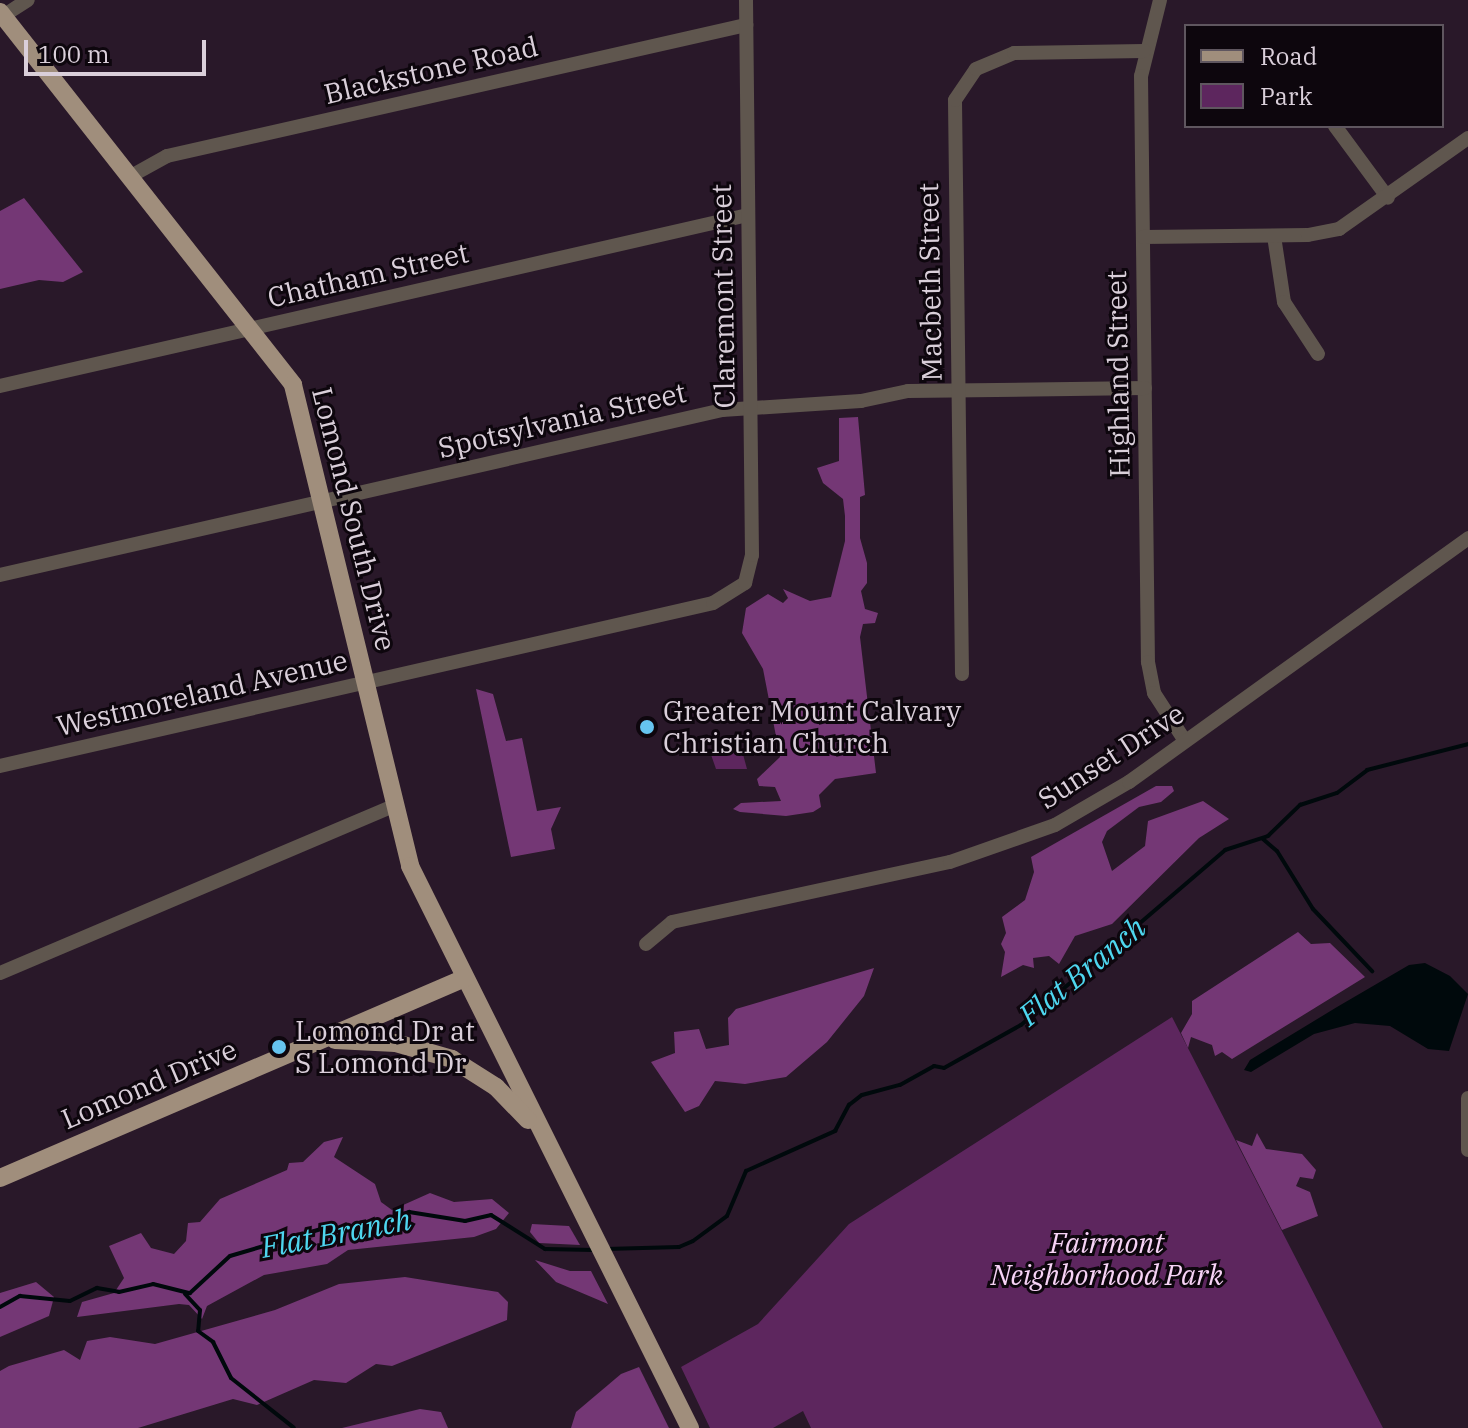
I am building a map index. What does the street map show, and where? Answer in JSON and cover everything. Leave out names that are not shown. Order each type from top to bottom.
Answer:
[{"type":"main road","name":"Lomond South Drive","points":[[1,15],[252,327],[293,385],[410,866],[465,978]]},
{"type":"main road","name":"Lomond Drive","points":[[0,1178],[465,978],[690,1428]]},
{"type":"main road","name":"Lomond Drive","points":[[320,1041],[396,1043],[452,1059],[496,1087],[547,1142]]},
{"type":"street","points":[[1,15],[28,0]]},
{"type":"street","name":"Claremont Street","points":[[740,587],[751,572],[752,555],[746,0]]},
{"type":"street","name":"Highland Street","points":[[1160,0],[1144,51],[1143,237],[1150,678],[1160,704],[1185,741]]},
{"type":"street","name":"Blackstone Road","points":[[131,176],[167,156],[746,25]]},
{"type":"street","name":"Macbeth Street","points":[[962,674],[953,113],[959,88],[982,64],[1014,53],[1144,51]]},
{"type":"street","points":[[1336,128],[1388,198]]},
{"type":"street","points":[[1143,237],[1274,236],[1339,229],[1388,198],[1468,138]]},
{"type":"street","name":"Chatham Street","points":[[0,386],[748,215]]},
{"type":"street","points":[[1274,236],[1284,302],[1318,354]]},
{"type":"street","name":"Spotsylvania Street","points":[[0,575],[751,406],[958,391],[1145,388]]},
{"type":"street","name":"Sunset Drive","points":[[646,944],[672,922],[950,862],[1033,835],[1096,802],[1468,538]]},
{"type":"street","name":"Westmoreland Avenue","points":[[0,766],[713,603],[740,587]]},
{"type":"street","points":[[0,973],[393,806]]},
{"type":"street","points":[[1468,1098],[1468,1150]]},
{"type":"green space","points":[[740,743],[747,769],[716,769],[709,749]]},
{"type":"green space","name":"Fairmont Neighborhood Park","points":[[1172,1017],[1383,1428],[811,1428],[803,1411],[773,1428],[710,1428],[681,1367],[758,1324],[849,1224]]},
{"type":"shaded area","points":[[24,198],[83,272],[63,282],[39,280],[0,289],[0,211]]},
{"type":"shaded area","points":[[858,417],[865,495],[860,497],[860,538],[867,563],[867,583],[861,591],[865,609],[878,613],[875,623],[863,624],[860,637],[876,773],[835,779],[819,795],[821,807],[813,812],[786,816],[740,812],[733,809],[741,803],[781,801],[775,787],[759,786],[757,779],[780,757],[763,669],[742,633],[746,608],[768,594],[783,603],[788,598],[783,589],[810,601],[831,597],[845,541],[845,516],[843,499],[823,483],[817,468],[839,461],[839,418]]},
{"type":"shaded area","points":[[476,689],[493,694],[506,741],[522,738],[537,811],[561,807],[551,829],[555,849],[511,857]]},
{"type":"shaded area","points":[[1156,786],[1172,786],[1174,791],[1161,802],[1139,807],[1107,831],[1102,842],[1112,871],[1145,846],[1148,821],[1203,801],[1229,819],[1199,838],[1112,924],[1075,936],[1059,964],[1049,956],[1033,958],[1034,968],[1023,965],[1001,977],[1005,952],[1001,944],[1006,933],[1002,917],[1025,900],[1034,872],[1031,857]]},
{"type":"shaded area","points":[[1298,932],[1311,944],[1330,943],[1365,977],[1232,1059],[1222,1052],[1215,1056],[1212,1045],[1191,1037],[1188,1048],[1181,1033],[1192,1014],[1192,1001]]},
{"type":"shaded area","points":[[1425,963],[1450,976],[1468,994],[1449,1051],[1428,1049],[1390,1026],[1355,1023],[1314,1034],[1251,1072],[1244,1070],[1250,1060],[1337,1007],[1409,965]]},
{"type":"shaded area","points":[[874,968],[864,996],[827,1042],[786,1077],[745,1084],[715,1081],[699,1106],[685,1112],[651,1062],[675,1053],[674,1032],[699,1029],[706,1049],[729,1045],[728,1018],[736,1009]]},
{"type":"shaded area","points":[[1257,1133],[1266,1149],[1302,1154],[1316,1170],[1313,1179],[1300,1177],[1296,1186],[1310,1192],[1318,1216],[1282,1230],[1236,1140],[1252,1146]]},
{"type":"shaded area","points":[[343,1137],[334,1157],[375,1184],[381,1202],[392,1210],[430,1193],[454,1202],[492,1199],[509,1213],[496,1229],[474,1237],[348,1250],[327,1264],[264,1275],[207,1306],[202,1319],[189,1305],[179,1304],[77,1317],[82,1302],[114,1293],[124,1278],[109,1246],[141,1233],[151,1248],[174,1254],[186,1241],[188,1223],[200,1222],[220,1199],[287,1170],[289,1163],[303,1162],[324,1142]]},
{"type":"shaded area","points":[[532,1224],[569,1226],[580,1245],[539,1243],[530,1232]]},
{"type":"shaded area","points":[[535,1260],[570,1271],[591,1271],[608,1304],[556,1282]]},
{"type":"shaded area","points":[[405,1277],[498,1292],[508,1302],[507,1320],[392,1366],[376,1364],[346,1383],[314,1380],[257,1405],[233,1399],[138,1428],[0,1428],[0,1371],[9,1366],[64,1350],[80,1360],[87,1341],[110,1337],[155,1344],[275,1310],[339,1284]]},
{"type":"shaded area","points":[[36,1282],[54,1297],[49,1316],[0,1337],[0,1293]]},
{"type":"shaded area","points":[[639,1367],[669,1428],[571,1428],[576,1412],[621,1374]]},
{"type":"shaded area","points":[[420,1409],[441,1412],[448,1428],[342,1428]]},
{"type":"waterway","name":"Flat Branch","points":[[606,1249],[679,1247],[693,1241],[727,1216],[746,1171],[835,1131],[849,1105],[862,1095],[900,1085],[934,1066],[944,1068],[1021,1025],[1225,850],[1268,836],[1300,805],[1337,793],[1367,770],[1468,744]]},
{"type":"waterway","points":[[1263,839],[1277,851],[1313,909],[1372,971]]},
{"type":"waterway","name":"Flat Branch","points":[[0,1307],[20,1296],[70,1301],[97,1288],[119,1292],[153,1284],[190,1293],[230,1256],[321,1229],[365,1228],[409,1212],[465,1221],[491,1215],[545,1249],[593,1250]]},
{"type":"waterway","points":[[185,1294],[200,1310],[198,1331],[213,1342],[231,1378],[294,1428]]},
{"type":"place","name":"Greater Mount Calvary Christian Church","points":[[647,727]]},
{"type":"place","name":"Lomond Dr at S Lomond Dr","points":[[279,1047]]}]
